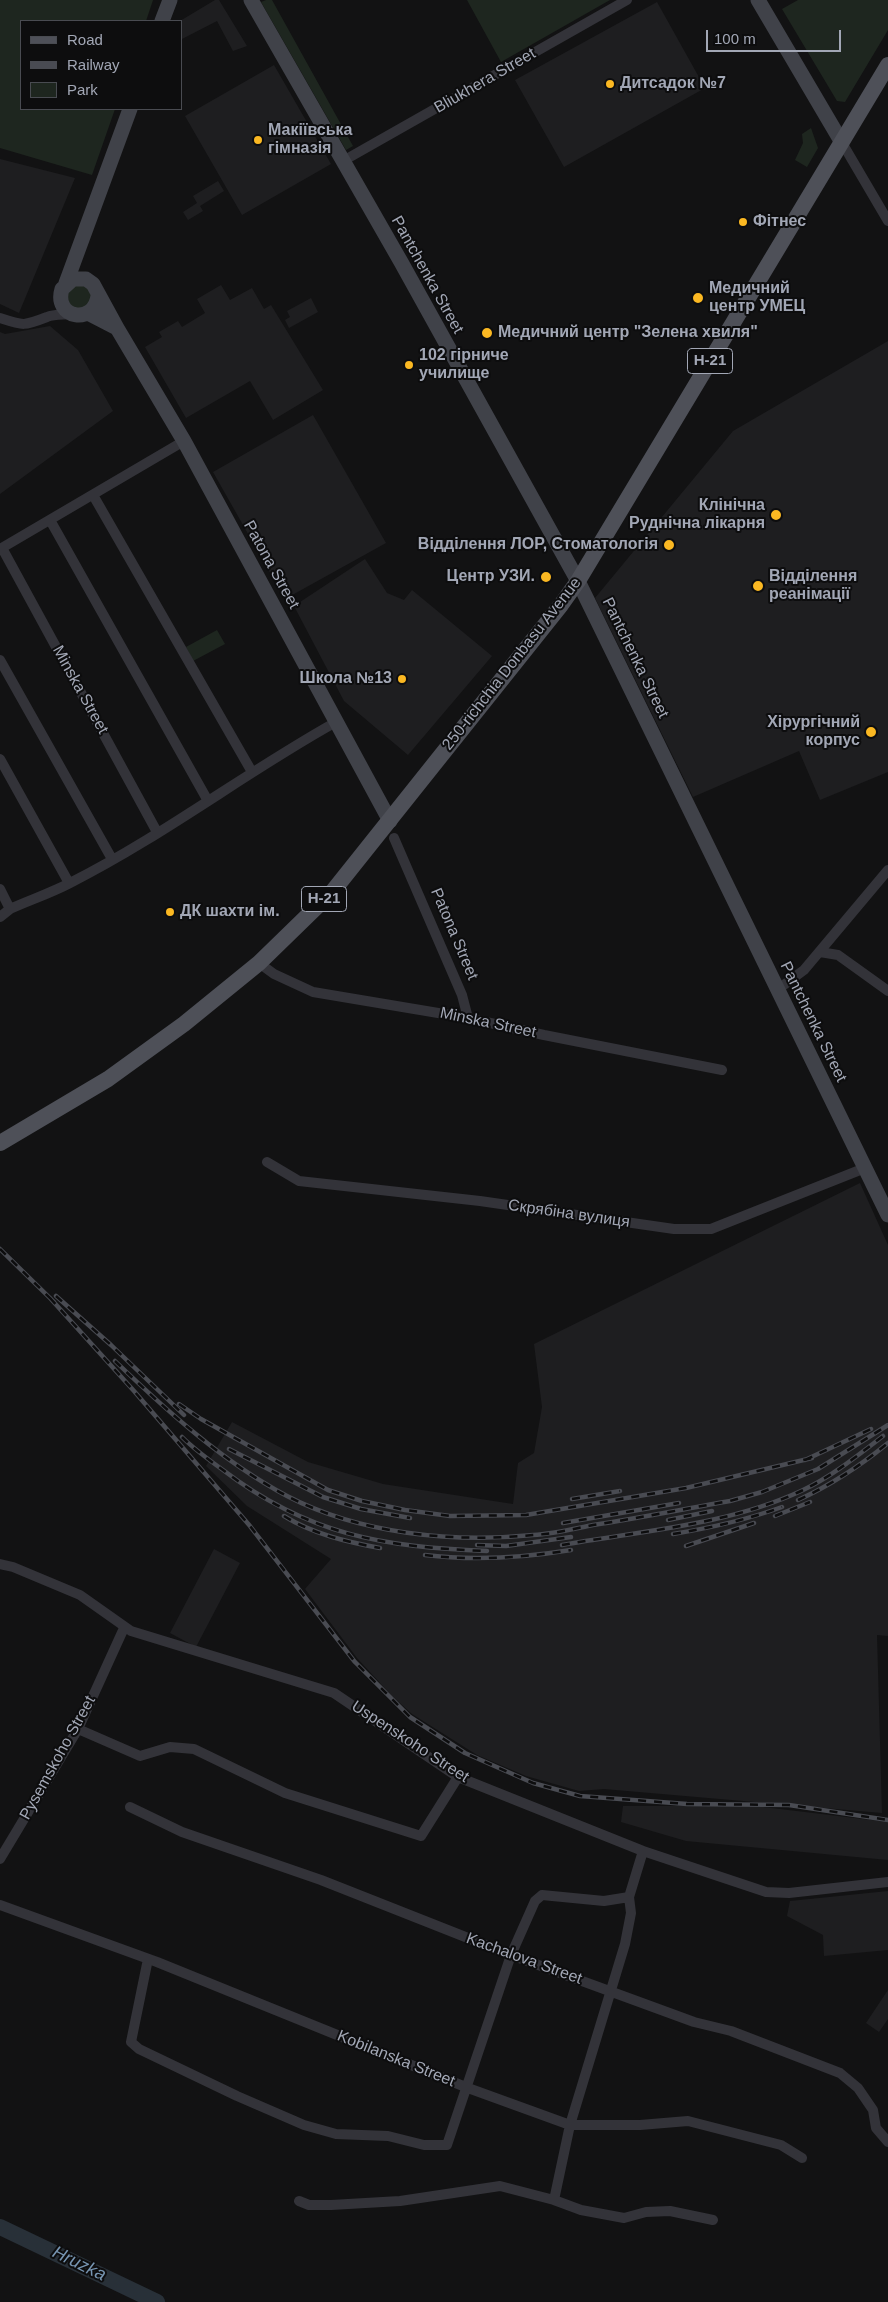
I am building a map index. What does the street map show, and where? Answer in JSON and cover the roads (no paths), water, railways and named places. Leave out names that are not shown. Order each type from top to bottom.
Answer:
[{"type":"main road","name":"250-richchia Donbasu Avenue","points":[[0,1142],[108,1079],[184,1024],[259,963],[332,891],[390,821],[578,581],[888,65]]},
{"type":"street","points":[[162,20],[170,0]]},
{"type":"street","name":"Pantchenka Street","points":[[251,0],[578,581],[888,1215]]},
{"type":"street","name":"Bliukhera Street","points":[[343,162],[627,0]]},
{"type":"street","points":[[758,0],[888,221]]},
{"type":"street","points":[[48,316],[63,289],[84,237],[130,110]]},
{"type":"street","points":[[84,237],[82,257],[86,279]]},
{"type":"street","points":[[0,318],[20,325],[31,324],[48,316],[72,314],[81,316],[88,313],[94,308],[98,296],[93,284],[86,279],[72,279],[63,289],[62,306],[72,314]]},
{"type":"street","name":"Patona Street","points":[[98,296],[184,441],[390,821]]},
{"type":"street","points":[[88,313],[117,328]]},
{"type":"street","points":[[1,548],[184,441]]},
{"type":"street","points":[[93,495],[252,772]]},
{"type":"street","points":[[50,520],[208,801]]},
{"type":"street","name":"Minska Street","points":[[1,548],[157,832]]},
{"type":"street","points":[[0,660],[112,859]]},
{"type":"street","points":[[0,917],[10,909],[69,883],[112,859],[208,801],[292,746],[336,722]]},
{"type":"street","points":[[0,759],[69,883]]},
{"type":"street","name":"Patona Street","points":[[394,838],[462,996],[468,1018]]},
{"type":"street","points":[[777,990],[804,970],[888,870]]},
{"type":"street","points":[[0,889],[10,909]]},
{"type":"street","points":[[820,952],[838,955],[888,991]]},
{"type":"street","name":"Minska Street","points":[[259,963],[274,974],[313,992],[468,1018],[544,1036],[722,1070]]},
{"type":"street","name":"Скрябіна вулиця","points":[[266,1162],[298,1181],[480,1201],[674,1229],[711,1229],[865,1168]]},
{"type":"street","name":"Uspenskoho Street","points":[[0,1564],[80,1595],[124,1628],[334,1693],[458,1777],[644,1851],[766,1892],[789,1893],[888,1882]]},
{"type":"street","name":"Pysemskoho Street","points":[[0,1859],[78,1729],[124,1628]]},
{"type":"street","points":[[78,1729],[140,1756],[170,1748],[194,1749],[285,1793],[421,1836],[458,1777]]},
{"type":"street","name":"Kachalova Street","points":[[130,1807],[182,1832],[321,1880],[510,1955],[694,2022],[730,2030],[840,2073],[858,2088],[873,2110],[876,2128],[888,2142]]},
{"type":"street","points":[[554,2200],[570,2125],[625,1944],[631,1913],[629,1897],[644,1851]]},
{"type":"street","points":[[148,1960],[131,2042],[139,2050],[237,2096],[304,2124],[336,2134],[388,2136],[424,2145],[448,2145],[510,1955],[535,1901],[542,1895],[604,1901],[629,1897]]},
{"type":"street","name":"Kobilanska Street","points":[[0,1905],[148,1960],[468,2088],[570,2125],[640,2125],[688,2121],[781,2145],[802,2158]]},
{"type":"street","points":[[299,2201],[309,2205],[400,2201],[500,2186],[554,2200],[581,2210],[624,2218],[646,2212],[670,2211],[713,2220]]},
{"type":"waterway","name":"Hruzka","points":[[0,2227],[157,2302]]},
{"type":"railway","points":[[0,1249],[54,1302]]},
{"type":"railway","points":[[56,1296],[111,1345],[184,1415]]},
{"type":"railway","points":[[50,1298],[134,1391],[250,1526],[355,1662],[410,1717],[465,1753],[533,1783],[580,1796],[687,1804],[789,1805],[888,1820]]},
{"type":"railway","points":[[115,1361],[175,1417],[218,1452],[240,1468],[287,1496],[315,1509],[345,1519],[407,1533],[439,1536],[471,1538],[548,1534],[730,1501],[762,1492],[818,1469],[888,1425]]},
{"type":"railway","points":[[179,1404],[201,1419],[328,1490],[362,1501],[405,1510],[450,1516],[526,1515],[686,1488],[812,1458]]},
{"type":"railway","points":[[805,1460],[871,1429]]},
{"type":"railway","points":[[562,1545],[684,1525],[744,1512],[773,1503],[823,1479],[844,1466],[883,1436]]},
{"type":"railway","points":[[182,1437],[207,1458],[254,1492],[285,1510],[316,1523],[380,1541],[414,1546],[487,1551]]},
{"type":"railway","points":[[798,1500],[845,1474],[867,1460],[888,1443]]},
{"type":"railway","points":[[229,1449],[323,1497],[361,1509],[410,1518]]},
{"type":"railway","points":[[572,1499],[620,1491]]},
{"type":"railway","points":[[775,1516],[810,1502]]},
{"type":"railway","points":[[563,1523],[679,1503]]},
{"type":"railway","points":[[673,1534],[728,1523],[782,1507]]},
{"type":"railway","points":[[668,1520],[712,1511]]},
{"type":"railway","points":[[284,1516],[307,1528],[355,1543],[380,1548]]},
{"type":"railway","points":[[686,1546],[754,1523]]},
{"type":"railway","points":[[477,1545],[506,1546],[571,1537]]},
{"type":"railway","points":[[425,1555],[498,1558],[571,1550]]},
{"type":"place","name":"Дитсадок №7","points":[[610,84]]},
{"type":"place","name":"Макіївська гімназія","points":[[258,140]]},
{"type":"place","name":"Фітнес","points":[[743,222]]},
{"type":"place","name":"Медичний центр УМЕЦ","points":[[698,298]]},
{"type":"place","name":"Медичний центр \"Зелена хвиля\"","points":[[487,333]]},
{"type":"place","name":"102 гірниче училище","points":[[409,365]]},
{"type":"place","name":"Клінічна Руднічна лікарня","points":[[776,515]]},
{"type":"place","name":"Відділення ЛОР, Стоматологія","points":[[669,545]]},
{"type":"place","name":"Центр УЗИ.","points":[[546,577]]},
{"type":"place","name":"Відділення реанімації","points":[[758,586]]},
{"type":"place","name":"Школа №13","points":[[402,679]]},
{"type":"place","name":"Хірургічний корпус","points":[[871,732]]},
{"type":"place","name":"ДК шахти ім.","points":[[170,912]]}]
